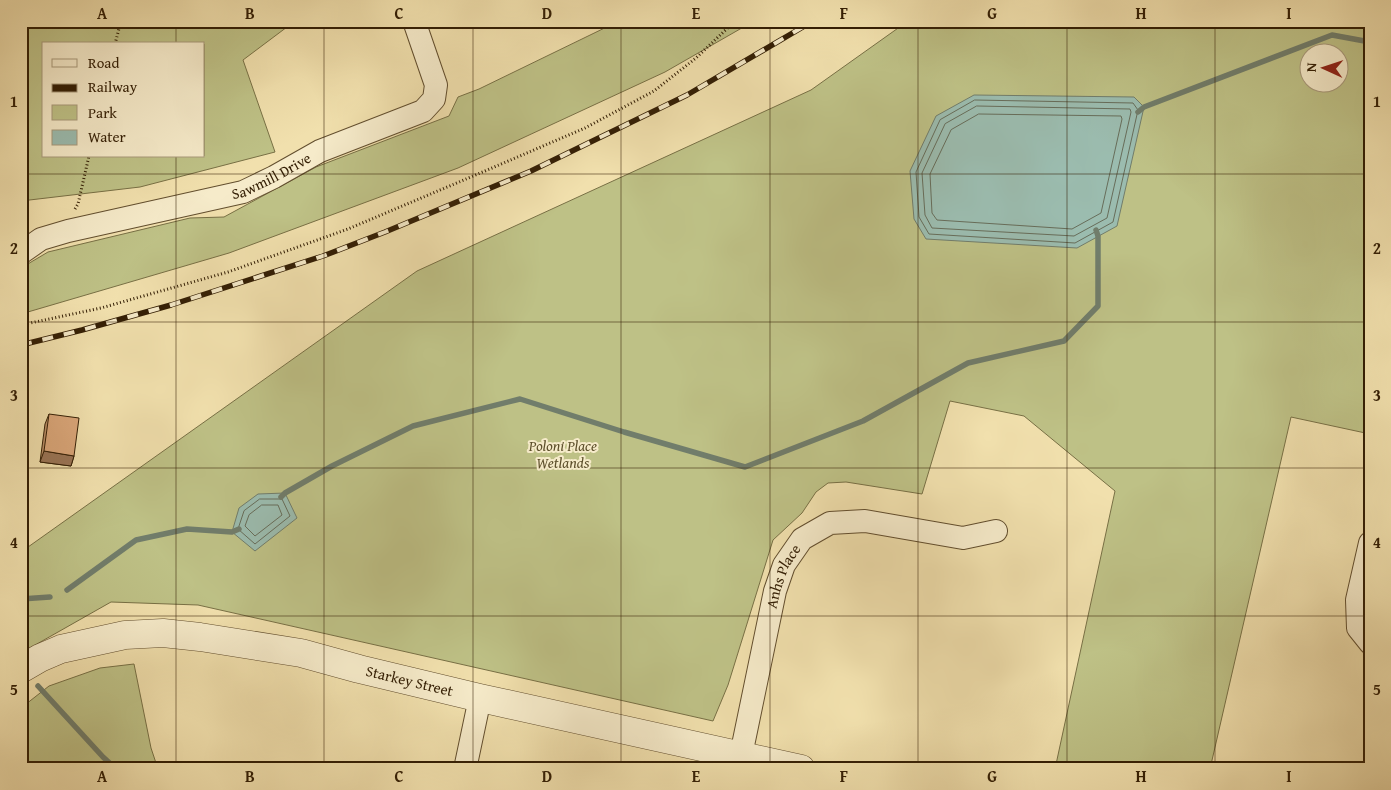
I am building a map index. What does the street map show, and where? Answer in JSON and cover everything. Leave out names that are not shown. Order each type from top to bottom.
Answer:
[{"type":"street","name":"Sawmill Drive","points":[[21,253],[41,240],[68,231],[243,192],[320,151],[423,111],[434,99],[436,85],[414,21]]},
{"type":"street","name":"Anhs Place","points":[[741,756],[775,591],[784,566],[802,539],[830,523],[866,521],[962,538],[996,531]]},
{"type":"street","points":[[1370,542],[1357,600],[1358,628],[1370,642]]},
{"type":"street","name":"Starkey Street","points":[[21,669],[61,649],[125,635],[163,633],[301,653],[480,698],[801,769]]},
{"type":"street","points":[[465,769],[480,698]]},
{"type":"path","points":[[116,42],[121,21]]},
{"type":"path","points":[[21,325],[101,308],[228,272],[348,229],[494,167],[585,128],[654,91],[696,58],[735,21]]},
{"type":"path","points":[[73,211],[78,204],[89,158]]},
{"type":"green space","points":[[21,21],[295,21],[243,60],[275,152],[140,187],[21,201]]},
{"type":"green space","points":[[619,21],[754,21],[665,72],[458,168],[229,253],[21,314],[21,268],[48,252],[190,218],[224,217],[316,167],[449,116],[458,97],[479,89]]},
{"type":"green space","name":"Poloni Place Wetlands","points":[[908,21],[1370,21],[1370,434],[1291,417],[1210,769],[1055,769],[1115,491],[1024,416],[950,401],[922,494],[846,482],[828,483],[816,492],[802,513],[773,540],[728,685],[713,721],[198,605],[111,602],[21,653],[21,552],[417,271],[811,90]]},
{"type":"green space","points":[[134,664],[151,748],[158,769],[21,769],[21,708],[49,686],[100,668]]},
{"type":"water","points":[[974,95],[1134,97],[1144,107],[1117,226],[1077,248],[926,239],[914,219],[910,171],[936,116]]},
{"type":"water","points":[[285,493],[297,518],[255,551],[232,532],[239,508],[258,494]]},
{"type":"building","points":[[49,414],[79,418],[74,456],[44,451]]},
{"type":"waterway","points":[[1138,112],[1144,107],[1332,35],[1370,42]]},
{"type":"waterway","points":[[281,497],[332,466],[413,426],[520,399],[624,432],[745,467],[863,421],[968,363],[1064,341],[1098,306],[1098,236],[1096,230]]},
{"type":"waterway","points":[[67,590],[136,540],[187,529],[232,532],[239,529]]},
{"type":"waterway","points":[[21,599],[50,597]]},
{"type":"waterway","points":[[38,686],[116,769]]},
{"type":"railway","points":[[21,345],[171,305],[323,256],[385,232],[531,171],[687,95],[813,21]]}]
